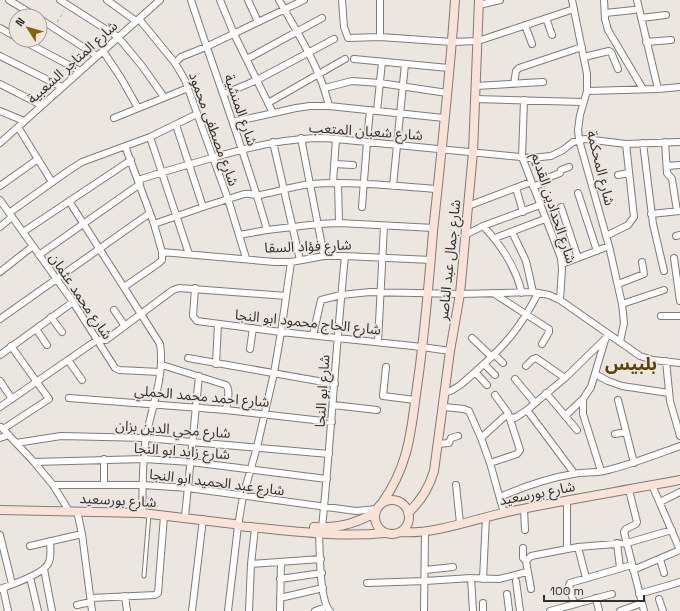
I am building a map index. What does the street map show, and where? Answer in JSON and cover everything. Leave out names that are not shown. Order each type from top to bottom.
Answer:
[{"type":"street","points":[[9,0],[22,8]]},
{"type":"street","points":[[60,0],[118,37],[142,66],[164,97]]},
{"type":"street","name":"شارع مصطفى محمود","points":[[107,0],[137,20],[175,63],[183,75],[228,199],[246,258]]},
{"type":"street","points":[[149,0],[158,2]]},
{"type":"street","name":"شارع المنشية","points":[[191,0],[206,47],[224,94],[267,230]]},
{"type":"street","points":[[220,0],[234,34],[272,113]]},
{"type":"street","points":[[248,0],[258,22]]},
{"type":"street","points":[[279,0],[319,73],[325,88],[329,106]]},
{"type":"street","points":[[175,63],[181,57],[206,47],[304,0]]},
{"type":"street","points":[[342,0],[342,14],[348,38],[380,36],[452,42],[478,40],[574,9]]},
{"type":"street","points":[[380,0],[380,36]]},
{"type":"street","name":"شارع جمال عبد الناصر","points":[[378,508],[395,483],[405,461],[410,438],[428,292],[455,0]]},
{"type":"street","points":[[479,3],[500,0]]},
{"type":"street","name":"شارع المحكمة","points":[[572,0],[588,74],[587,91],[583,102],[578,130],[579,140],[609,246],[618,284],[624,323],[620,342]]},
{"type":"street","points":[[604,0],[606,25],[643,89]]},
{"type":"street","points":[[637,0],[658,89]]},
{"type":"street","name":"شارع المتاجر الشعبية","points":[[0,143],[3,137],[18,127],[158,2]]},
{"type":"street","name":"شارع جمال عبد الناصر","points":[[408,513],[422,498],[431,481],[436,461],[450,351],[460,294],[472,152],[479,3]]},
{"type":"street","points":[[605,13],[634,10]]},
{"type":"street","points":[[641,18],[666,15]]},
{"type":"street","points":[[247,59],[322,18]]},
{"type":"street","points":[[546,18],[552,35]]},
{"type":"street","points":[[48,24],[97,56]]},
{"type":"street","points":[[525,25],[532,44]]},
{"type":"street","points":[[224,94],[257,80],[334,39]]},
{"type":"street","points":[[646,42],[670,40]]},
{"type":"street","points":[[514,84],[516,71],[519,68],[582,47]]},
{"type":"street","points":[[37,48],[80,71]]},
{"type":"street","points":[[103,51],[121,78],[138,108]]},
{"type":"street","points":[[584,58],[609,51],[611,52],[618,69]]},
{"type":"street","points":[[0,56],[62,87]]},
{"type":"street","points":[[268,103],[345,59]]},
{"type":"street","points":[[354,59],[449,68]]},
{"type":"street","points":[[377,111],[382,62]]},
{"type":"street","points":[[393,186],[405,64]]},
{"type":"street","points":[[325,88],[352,81],[380,83],[446,93]]},
{"type":"street","points":[[476,86],[543,82]]},
{"type":"street","points":[[0,84],[41,105]]},
{"type":"street","points":[[587,91],[680,87]]},
{"type":"street","points":[[114,118],[188,88]]},
{"type":"street","points":[[475,99],[583,102]]},
{"type":"street","name":"شارع الحدادين القديم","points":[[524,100],[522,157],[562,264],[560,300]]},
{"type":"street","points":[[233,122],[310,106],[329,106],[444,118]]},
{"type":"street","points":[[368,130],[370,110]]},
{"type":"street","points":[[0,111],[24,121]]},
{"type":"street","points":[[0,227],[10,215],[52,182],[82,162],[150,137],[197,114]]},
{"type":"street","points":[[176,125],[203,207]]},
{"type":"street","points":[[18,127],[52,182]]},
{"type":"street","points":[[150,137],[189,254]]},
{"type":"street","points":[[301,138],[324,256]]},
{"type":"street","name":"شارع شعبان المتعب","points":[[39,255],[139,182],[162,172],[188,164],[273,142],[301,138],[336,140],[531,158],[551,156],[559,153],[579,140]]},
{"type":"street","points":[[579,140],[592,139],[626,144],[680,142]]},
{"type":"street","points":[[336,140],[334,164],[339,223]]},
{"type":"street","points":[[273,142],[300,260]]},
{"type":"street","points":[[362,207],[367,142]]},
{"type":"street","points":[[651,214],[679,211],[672,179],[668,174],[665,142]]},
{"type":"street","points":[[643,143],[651,214],[664,270]]},
{"type":"street","points":[[606,236],[628,225],[632,220],[634,213],[626,144]]},
{"type":"street","points":[[124,287],[162,260],[162,252],[154,224],[125,146]]},
{"type":"street","points":[[0,186],[38,159]]},
{"type":"street","points":[[22,232],[131,160]]},
{"type":"street","points":[[334,164],[353,165]]},
{"type":"street","points":[[667,166],[680,165]]},
{"type":"street","points":[[468,206],[516,188],[545,182],[545,178],[560,173],[561,170],[569,167]]},
{"type":"street","points":[[618,175],[629,173]]},
{"type":"street","points":[[154,224],[228,199],[248,194],[257,196],[284,188],[310,184],[336,183],[438,189]]},
{"type":"street","points":[[516,188],[523,212]]},
{"type":"street","points":[[578,193],[597,251]]},
{"type":"street","name":"شارع محمد عثمان","points":[[0,200],[73,302],[117,369],[160,372]]},
{"type":"street","points":[[69,201],[160,344],[162,365],[146,438],[144,459],[143,485],[146,514]]},
{"type":"street","points":[[465,235],[482,226],[540,205]]},
{"type":"street","points":[[561,207],[578,258]]},
{"type":"street","points":[[0,319],[150,213]]},
{"type":"street","points":[[495,238],[545,219]]},
{"type":"street","points":[[239,235],[267,230],[339,223],[434,228]]},
{"type":"street","points":[[378,342],[384,226]]},
{"type":"street","points":[[482,226],[495,238],[512,264],[522,293]]},
{"type":"street","points":[[445,393],[459,387],[493,356],[517,330],[527,315],[536,292],[526,261],[512,232]]},
{"type":"street","points":[[0,272],[33,246]]},
{"type":"street","points":[[562,264],[609,246]]},
{"type":"street","name":"شارع فؤاد السقا","points":[[162,252],[291,262],[324,256],[431,260]]},
{"type":"street","name":"شارع ابو النجا","points":[[328,609],[324,601],[322,588],[321,531],[332,422],[337,338],[345,256]]},
{"type":"street","points":[[676,260],[680,301]]},
{"type":"street","points":[[228,611],[237,524],[274,373],[291,262]]},
{"type":"street","points":[[618,284],[644,274],[642,262]]},
{"type":"street","points":[[0,407],[97,340],[106,340],[173,290],[179,288],[195,288],[286,296]]},
{"type":"street","name":"شارع الحاج محمود ابو النجا","points":[[195,288],[193,316],[197,321],[450,351]]},
{"type":"street","points":[[622,304],[664,290]]},
{"type":"street","points":[[313,335],[320,302],[323,299],[341,295],[381,292],[460,294],[536,292],[549,295],[560,300],[607,337],[620,342],[646,359],[680,363]]},
{"type":"street","points":[[493,293],[549,329],[549,332],[542,344]]},
{"type":"street","points":[[0,355],[73,302]]},
{"type":"street","points":[[114,310],[125,326]]},
{"type":"street","points":[[661,316],[680,316]]},
{"type":"street","points":[[51,317],[62,332]]},
{"type":"street","points":[[216,364],[218,324]]},
{"type":"street","points":[[250,349],[253,328]]},
{"type":"street","points":[[36,329],[47,345]]},
{"type":"street","points":[[565,416],[583,399],[591,387],[607,337]]},
{"type":"street","points":[[481,438],[504,417],[515,418],[528,410],[565,378],[607,337]]},
{"type":"street","points":[[472,338],[503,363]]},
{"type":"street","points":[[11,346],[49,400],[1,427],[34,462],[73,511],[82,534],[92,611]]},
{"type":"street","points":[[188,358],[335,384]]},
{"type":"street","points":[[526,366],[533,358],[536,358],[565,378]]},
{"type":"street","points":[[68,360],[82,380]]},
{"type":"street","points":[[666,361],[669,393],[674,419],[680,436]]},
{"type":"street","points":[[484,364],[494,375]]},
{"type":"street","points":[[162,365],[223,383],[228,388],[226,410]]},
{"type":"street","points":[[386,366],[383,396],[415,400]]},
{"type":"street","points":[[475,372],[487,385]]},
{"type":"street","points":[[596,374],[608,381],[622,386],[669,393]]},
{"type":"street","points":[[185,517],[199,376]]},
{"type":"street","points":[[515,379],[535,403]]},
{"type":"street","points":[[0,381],[12,399]]},
{"type":"street","points":[[546,394],[577,430]]},
{"type":"street","points":[[490,463],[517,454],[520,448],[509,417],[502,403],[496,396]]},
{"type":"street","name":"شارع احمد محمد الحملي","points":[[69,398],[154,403],[332,422]]},
{"type":"street","points":[[583,399],[583,414],[601,471]]},
{"type":"street","points":[[618,400],[634,463]]},
{"type":"street","points":[[333,405],[377,410]]},
{"type":"street","points":[[444,407],[468,410],[481,438],[490,463],[504,513]]},
{"type":"street","points":[[528,410],[574,474]]},
{"type":"street","points":[[615,434],[626,432]]},
{"type":"street","points":[[0,438],[9,435]]},
{"type":"street","name":"شارع محي الدين بزان","points":[[16,443],[61,436],[146,438],[329,454]]},
{"type":"street","points":[[438,444],[449,443],[451,438],[458,436]]},
{"type":"street","points":[[500,496],[536,483],[574,474],[601,471],[634,463],[680,446]]},
{"type":"street","points":[[104,459],[104,484]]},
{"type":"street","name":"شارع زايد ابو النجا","points":[[34,462],[144,459],[190,462],[327,479]]},
{"type":"street","name":"شارع بورسعيد","points":[[400,532],[425,532],[486,517],[567,500],[680,480]]},
{"type":"street","name":"شارع عبد الحميد ابو النجا","points":[[53,485],[104,484],[188,488],[356,511],[378,508]]},
{"type":"street","points":[[456,485],[460,523]]},
{"type":"street","points":[[574,604],[569,584],[620,568],[633,568],[660,559],[680,550],[652,485]]},
{"type":"street","points":[[629,490],[637,522],[624,530],[644,611]]},
{"type":"street","points":[[660,502],[680,492]]},
{"type":"street","points":[[390,500],[398,501],[405,506],[408,513],[409,518],[406,526],[400,532],[393,534],[385,533],[376,524],[378,508],[390,500]]},
{"type":"street","points":[[567,500],[567,549]]},
{"type":"street","name":"شارع بورسعيد","points":[[237,524],[255,528],[321,531],[354,523],[378,508]]},
{"type":"street","points":[[524,509],[525,530]]},
{"type":"street","name":"شارع بورسعيد","points":[[0,510],[146,514],[359,535],[385,533]]},
{"type":"street","points":[[77,605],[91,600],[125,596],[155,595],[159,592],[164,516]]},
{"type":"street","points":[[483,579],[486,517]]},
{"type":"street","points":[[192,611],[203,519]]},
{"type":"street","points":[[249,611],[251,564],[255,528]]},
{"type":"street","points":[[526,561],[528,557],[531,556],[578,547],[627,543],[672,530]]},
{"type":"street","points":[[424,611],[425,532]]},
{"type":"street","points":[[30,546],[82,534]]},
{"type":"street","points":[[0,535],[12,584]]},
{"type":"street","points":[[8,611],[2,588],[30,577],[44,568],[50,561],[50,541]]},
{"type":"street","points":[[617,544],[620,568]]},
{"type":"street","points":[[578,547],[586,578]]},
{"type":"street","points":[[523,548],[531,589]]},
{"type":"street","points":[[660,559],[664,573]]},
{"type":"street","points":[[251,564],[321,560]]},
{"type":"street","points":[[280,611],[281,562]]},
{"type":"street","points":[[424,570],[453,567]]},
{"type":"street","points":[[44,568],[52,611]]},
{"type":"street","points":[[367,583],[470,578],[499,579],[527,572]]},
{"type":"street","points":[[280,579],[322,573]]},
{"type":"street","points":[[30,577],[38,611]]},
{"type":"street","points":[[470,578],[473,611]]},
{"type":"street","points":[[507,594],[508,611],[520,609],[516,581]]},
{"type":"street","points":[[639,594],[680,582]]},
{"type":"street","points":[[280,598],[322,588]]},
{"type":"street","points":[[550,611],[612,594]]},
{"type":"street","points":[[125,596],[127,611]]},
{"type":"street","points":[[596,598],[599,611]]},
{"type":"street","points":[[659,599],[663,611]]},
{"type":"street","points":[[483,603],[483,611]]},
{"type":"street","points":[[620,611],[642,603]]},
{"type":"street","points":[[315,611],[328,609]]},
{"type":"lane","points":[[144,576],[146,514]]},
{"type":"path","points":[[54,27],[68,6]]},
{"type":"district","name":"بلبيس","points":[[631,364]]}]
